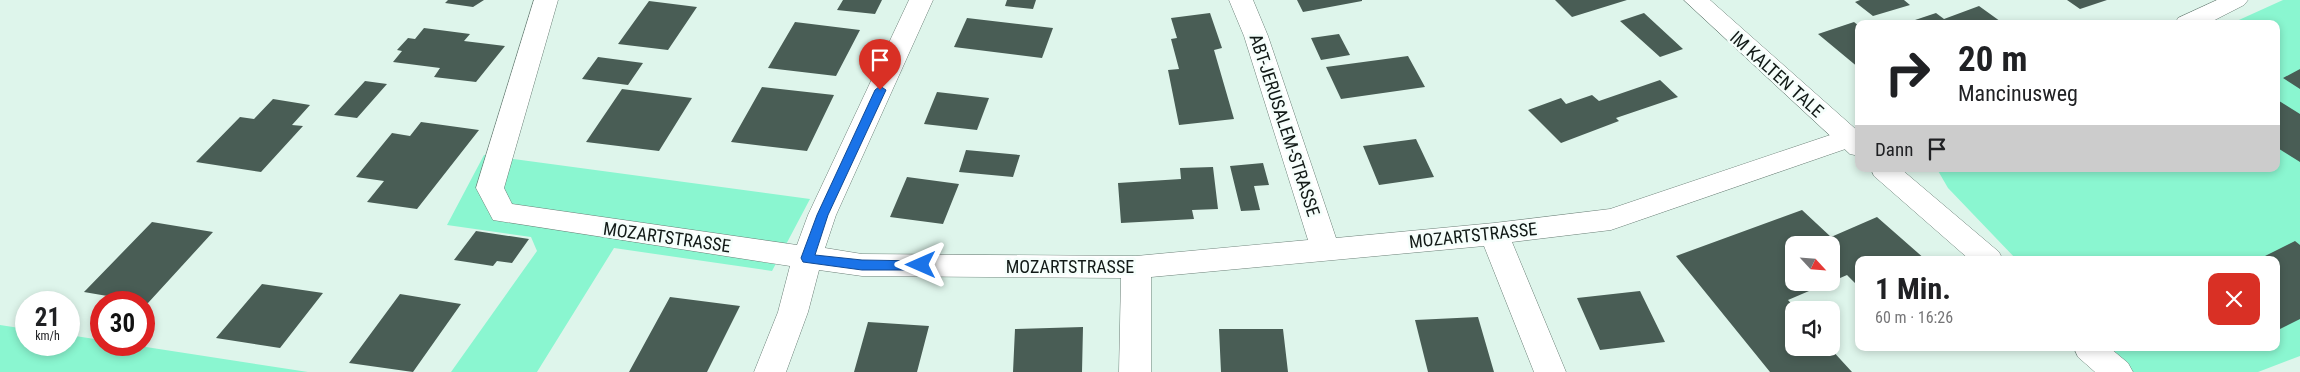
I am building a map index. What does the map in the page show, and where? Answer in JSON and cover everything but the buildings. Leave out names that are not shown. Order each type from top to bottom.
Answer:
[{"type":"street","name":"MOZARTSTRASSE","points":[[546,0],[490,188],[503,213],[862,265],[1136,267],[1494,234],[1611,219],[1854,142]]},
{"type":"street","points":[[770,372],[793,312],[807,258],[822,215],[922,0]]},
{"type":"street","name":"ABT-JERUSALEM-STRASSE","points":[[1241,0],[1256,36],[1326,250]]},
{"type":"street","name":"IM KALTEN TALE","points":[[1696,0],[1854,142]]},
{"type":"street","points":[[2195,20],[2236,0]]},
{"type":"street","points":[[1887,172],[1984,256]]},
{"type":"street","points":[[1494,234],[1550,372]]},
{"type":"street","points":[[1135,372],[1136,267]]},
{"type":"street","points":[[2092,351],[2117,372]]},
{"type":"green space","points":[[2283,0],[2300,0],[2300,356],[2258,372],[2124,372],[2104,351],[2280,351],[2280,256],[2013,256],[1948,188],[1939,172],[2280,172],[2280,20],[2239,20]]},
{"type":"green space","points":[[484,155],[810,199],[772,271],[614,248],[537,372],[451,372],[537,251],[531,237],[447,225]]},
{"type":"green space","points":[[0,325],[15,327],[15,356],[80,356],[80,337],[90,338],[90,356],[155,356],[155,348],[308,372],[0,372]]},
{"type":"route","points":[[880,90],[822,215],[807,258],[862,265],[921,265]]}]
